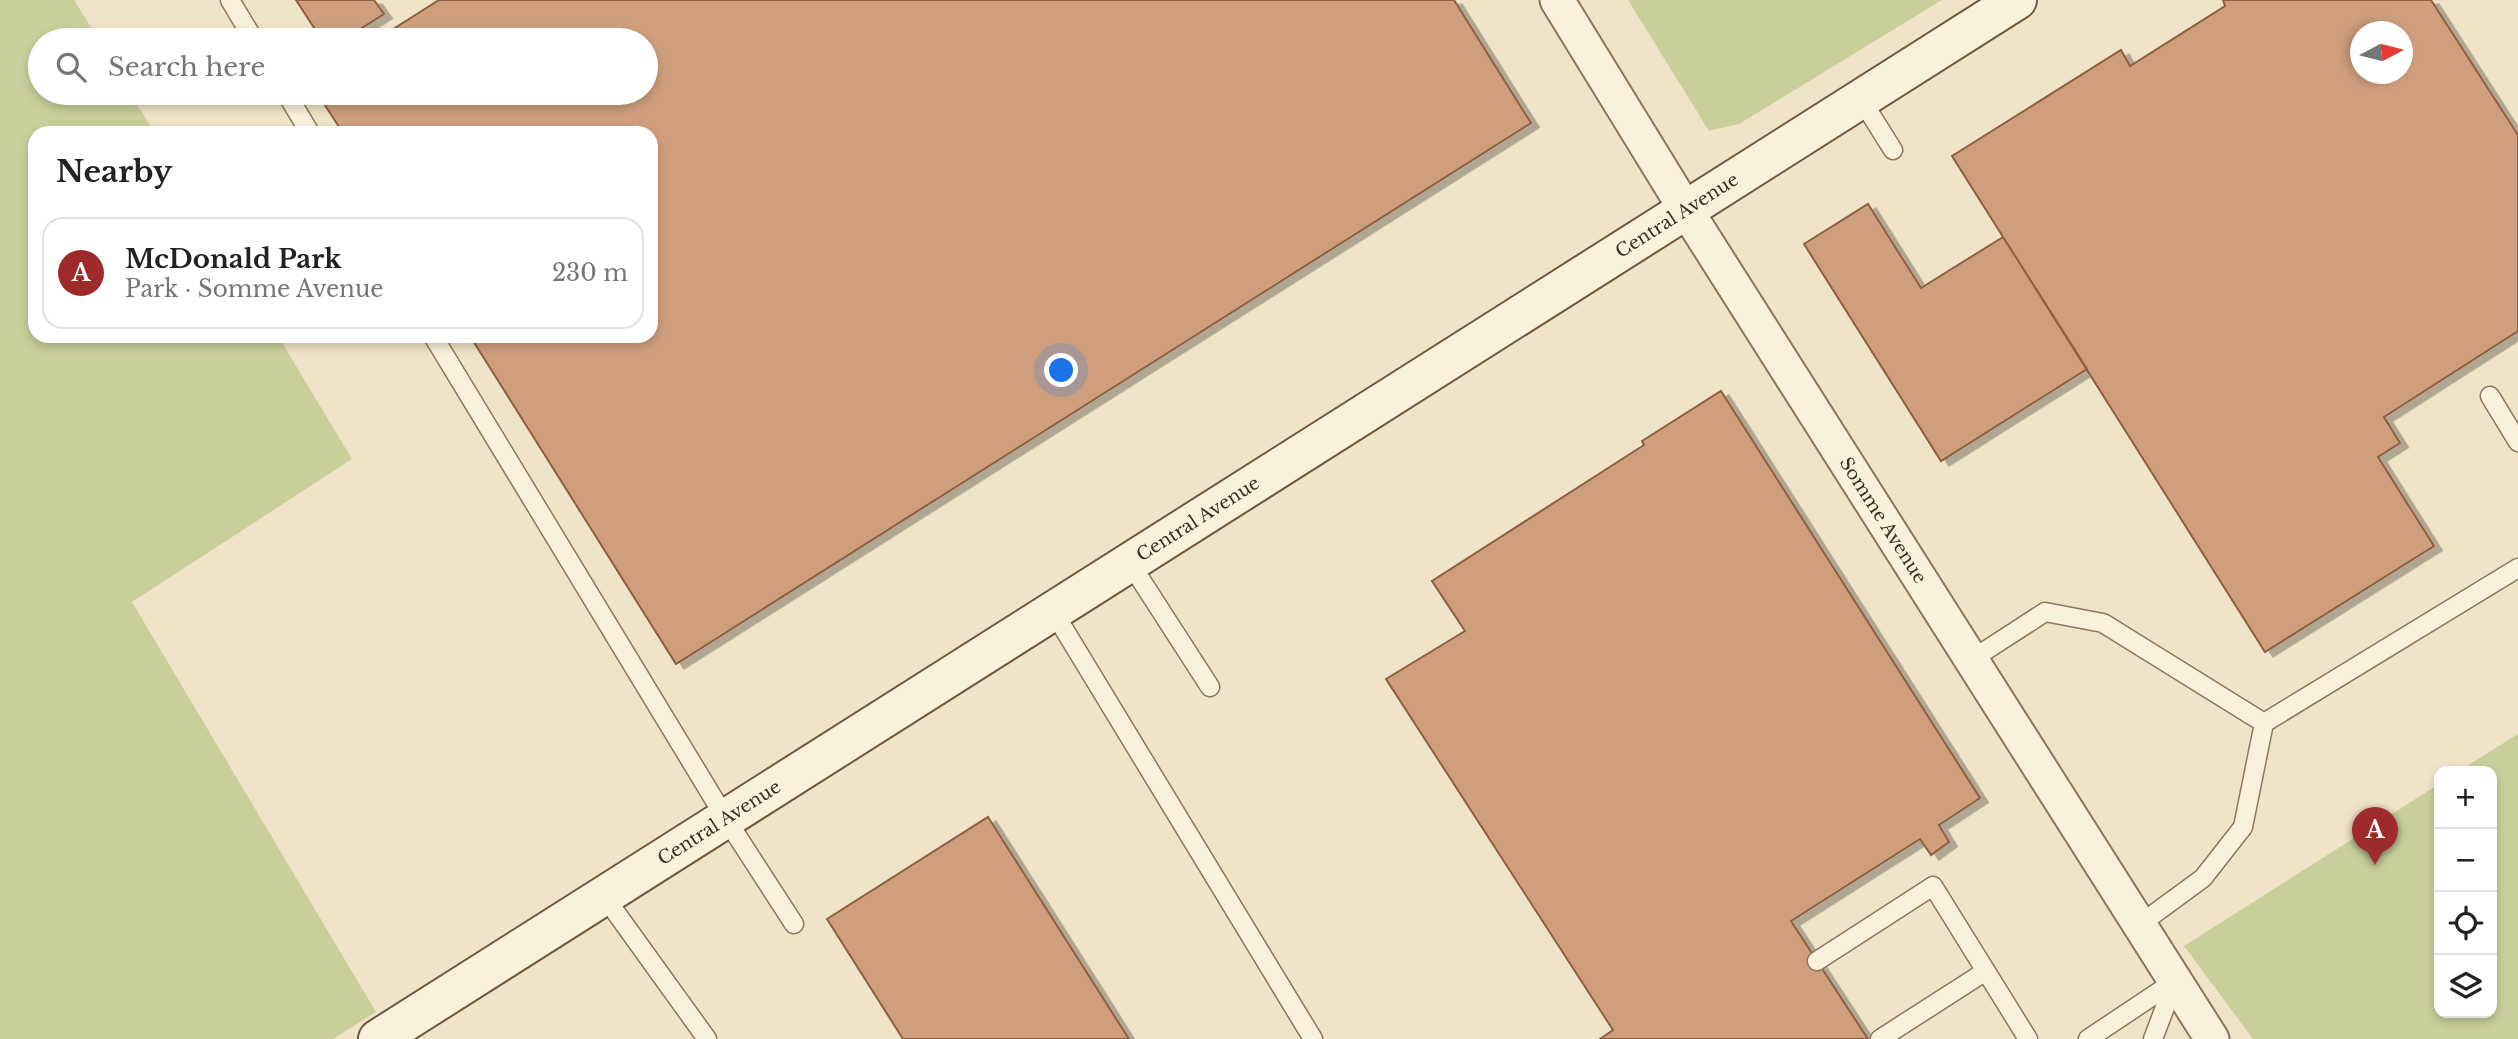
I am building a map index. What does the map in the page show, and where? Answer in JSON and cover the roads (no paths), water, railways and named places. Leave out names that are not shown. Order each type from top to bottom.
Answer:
[{"type":"street","name":"Somme Avenue","points":[[1557,0],[1686,210],[2212,1039]]},
{"type":"street","name":"Central Avenue","points":[[378,1039],[2017,0]]},
{"type":"lane","points":[[230,0],[247,28]]},
{"type":"lane","points":[[1861,99],[1893,150]]},
{"type":"lane","points":[[293,105],[306,126]]},
{"type":"lane","points":[[437,343],[726,819],[794,924]]},
{"type":"lane","points":[[2490,396],[2518,442]]},
{"type":"lane","points":[[1130,563],[1210,687]]},
{"type":"lane","points":[[2139,925],[2203,878],[2243,827],[2264,723],[2518,568]]},
{"type":"lane","points":[[1053,611],[1313,1039]]},
{"type":"lane","points":[[1971,660],[2045,612],[2103,623],[2264,723]]},
{"type":"lane","points":[[1817,961],[1933,886],[2028,1039]]},
{"type":"lane","points":[[604,896],[707,1039]]},
{"type":"lane","points":[[1880,1039],[1986,971]]},
{"type":"lane","points":[[2088,1039],[2175,981]]},
{"type":"lane","points":[[2153,1039],[2175,981]]},
{"type":"place","name":"McDonald Park","points":[[2375,865]]}]
